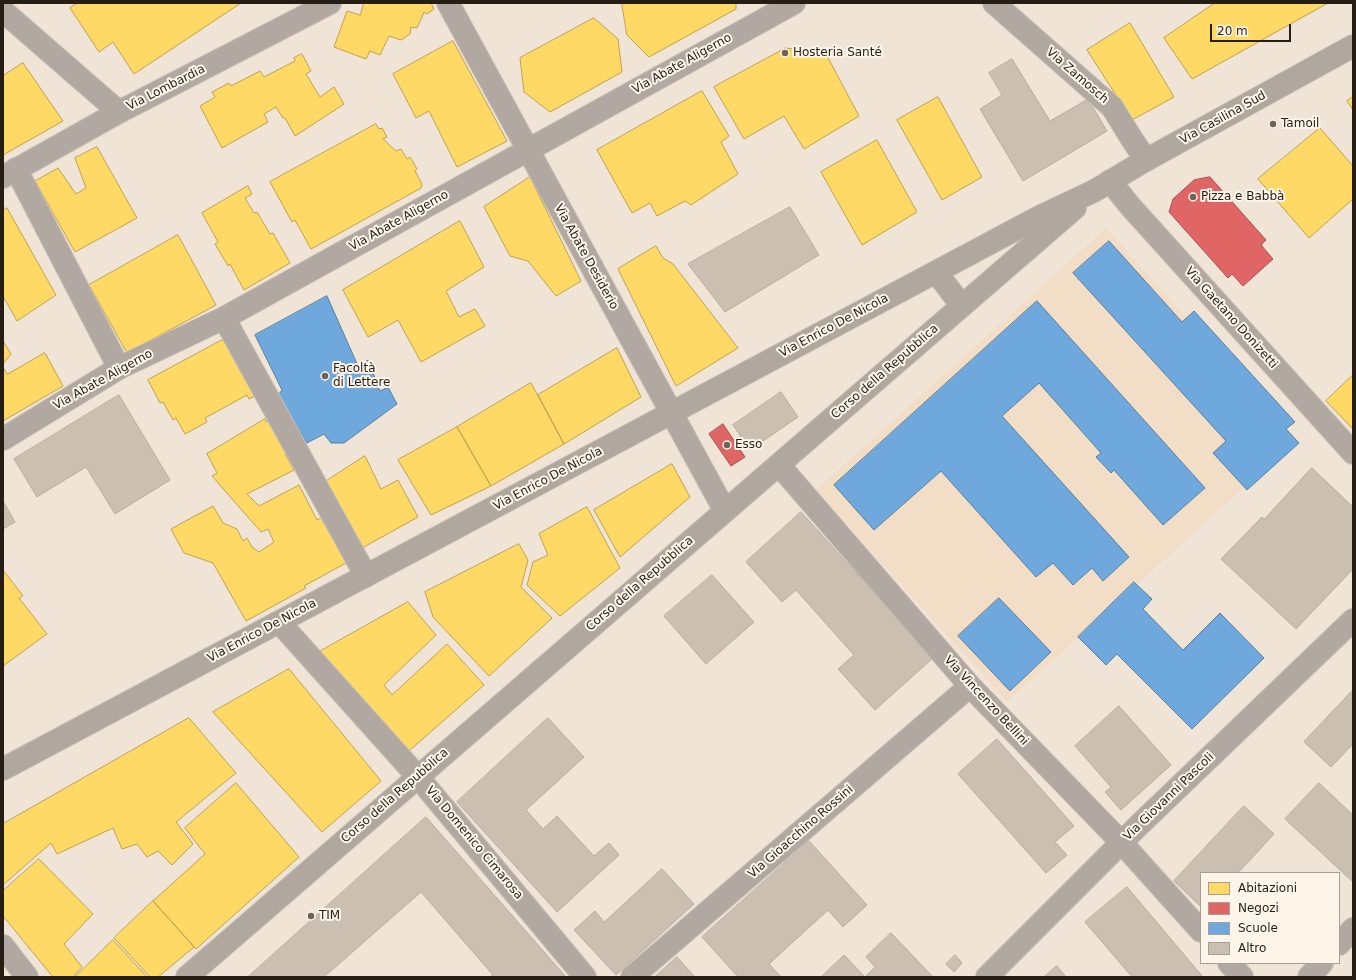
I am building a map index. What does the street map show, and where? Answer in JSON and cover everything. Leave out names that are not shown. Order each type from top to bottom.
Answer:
[{"type":"main road","name":"Via Casilina Sud","points":[[1102,186],[1146,160],[1353,46]]},
{"type":"main road","name":"Via Enrico De Nicola","points":[[3,769],[936,272],[1102,186]]},
{"type":"main road","name":"Corso della Repubblica","points":[[186,977],[1102,186]]},
{"type":"main road","points":[[936,272],[962,306]]},
{"type":"street","name":"Via Lombardia","points":[[10,173],[119,112],[330,3]]},
{"type":"street","name":"Via Abate Desiderio","points":[[448,3],[725,511]]},
{"type":"street","name":"Via Abate Aligerno","points":[[3,439],[120,368],[224,318],[794,3]]},
{"type":"street","name":"Via Zamosch","points":[[994,3],[1112,107],[1146,160]]},
{"type":"street","points":[[3,11],[119,112]]},
{"type":"street","points":[[10,173],[120,368]]},
{"type":"street","name":"Via Gaetano Donizetti","points":[[1102,186],[1130,206],[1353,453]]},
{"type":"street","points":[[224,318],[366,576]]},
{"type":"street","name":"Via Vincenzo Bellini","points":[[779,465],[970,686],[1122,842],[1200,930]]},
{"type":"street","name":"Via Giovanni Pascoli","points":[[987,977],[1122,842],[1353,620]]},
{"type":"street","name":"Via Domenico Cimarosa","points":[[279,622],[418,777],[585,977]]},
{"type":"street","name":"Via Gioacchino Rossini","points":[[632,977],[970,686]]},
{"type":"street","points":[[1340,943],[1353,929]]},
{"type":"street","points":[[3,946],[27,977]]},
{"type":"street","points":[[1230,964],[1242,977]]},
{"type":"street","points":[[1309,977],[1321,964]]},
{"type":"shaded area","points":[[1106,228],[1297,440],[1007,702],[816,490]]},
{"type":"building: Abitazioni","points":[[78,3],[241,3],[134,74],[113,42],[99,52],[70,8]]},
{"type":"building: Abitazioni","points":[[364,3],[431,3],[434,9],[427,14],[424,12],[417,28],[411,27],[410,34],[401,40],[389,36],[380,55],[370,51],[366,59],[334,47],[347,11],[360,15]]},
{"type":"building: Abitazioni","points":[[622,3],[736,3],[736,9],[649,57],[627,35]]},
{"type":"building: Abitazioni","points":[[1215,3],[1328,3],[1192,79],[1164,38]]},
{"type":"building: Abitazioni","points":[[594,18],[618,39],[622,72],[550,112],[524,92],[520,58]]},
{"type":"building: Abitazioni","points":[[1130,23],[1174,97],[1132,120],[1087,50]]},
{"type":"building: Abitazioni","points":[[453,41],[507,141],[457,167],[429,111],[416,118],[393,74]]},
{"type":"building: Abitazioni","points":[[786,48],[826,54],[859,116],[804,149],[784,116],[744,139],[714,87]]},
{"type":"building: Abitazioni","points":[[302,54],[311,71],[306,74],[320,97],[334,87],[344,104],[295,136],[285,118],[283,118],[276,107],[264,114],[268,122],[222,148],[200,106],[215,97],[212,92],[229,83],[231,86],[260,71],[264,77],[295,61],[294,58]]},
{"type":"building: Abitazioni","points":[[23,63],[63,121],[3,155],[3,76]]},
{"type":"building: Abitazioni","points":[[702,91],[729,136],[721,142],[738,174],[691,205],[685,201],[657,216],[650,203],[632,213],[597,150]]},
{"type":"building: Abitazioni","points":[[938,97],[982,177],[942,200],[897,120]]},
{"type":"building: Abitazioni","points":[[1353,97],[1353,110],[1347,101]]},
{"type":"building: Abitazioni","points":[[376,124],[379,129],[382,128],[387,137],[383,139],[396,151],[401,149],[407,159],[410,157],[417,169],[415,171],[422,184],[421,188],[311,249],[295,220],[292,222],[270,182]]},
{"type":"building: Abitazioni","points":[[1320,128],[1353,166],[1353,199],[1309,238],[1258,179]]},
{"type":"building: Abitazioni","points":[[877,140],[917,212],[862,245],[821,172]]},
{"type":"building: Abitazioni","points":[[97,147],[137,218],[75,252],[35,181],[58,168],[76,194],[86,188],[75,158]]},
{"type":"building: Abitazioni","points":[[530,177],[581,281],[556,296],[528,261],[510,256],[484,207]]},
{"type":"building: Abitazioni","points":[[248,186],[252,194],[245,198],[254,213],[257,212],[270,234],[273,233],[290,263],[244,290],[230,264],[228,266],[215,244],[218,242],[202,213]]},
{"type":"building: Abitazioni","points":[[7,208],[56,295],[17,321],[3,296],[3,211]]},
{"type":"building: Abitazioni","points":[[460,221],[484,267],[446,291],[459,317],[475,309],[485,326],[421,362],[398,320],[368,337],[343,290]]},
{"type":"building: Abitazioni","points":[[178,235],[216,305],[127,353],[89,285]]},
{"type":"building: Abitazioni","points":[[656,246],[663,258],[673,264],[738,348],[676,386],[618,269]]},
{"type":"building: Abitazioni","points":[[222,340],[229,343],[257,395],[249,399],[247,395],[205,418],[207,422],[185,434],[176,418],[173,420],[163,402],[160,403],[148,380]]},
{"type":"building: Abitazioni","points":[[3,341],[11,354],[3,364]]},
{"type":"building: Abitazioni","points":[[617,348],[641,397],[564,444],[538,395]]},
{"type":"building: Abitazioni","points":[[45,353],[63,386],[3,421],[3,367],[7,374]]},
{"type":"building: Abitazioni","points":[[1353,375],[1353,429],[1326,401]]},
{"type":"building: Abitazioni","points":[[531,383],[564,444],[491,486],[457,427]]},
{"type":"building: Abitazioni","points":[[265,419],[266,422],[270,420],[288,453],[285,454],[294,470],[247,494],[259,506],[299,485],[317,520],[322,517],[346,563],[304,586],[306,588],[246,621],[213,563],[184,553],[171,529],[213,506],[223,523],[237,529],[243,541],[247,538],[252,547],[259,552],[274,542],[268,529],[261,532],[212,476],[217,473],[207,454]]},
{"type":"building: Abitazioni","points":[[457,427],[491,486],[431,515],[398,460]]},
{"type":"building: Abitazioni","points":[[365,456],[381,489],[398,480],[418,517],[362,548],[325,482]]},
{"type":"building: Abitazioni","points":[[672,464],[690,497],[620,557],[594,510]]},
{"type":"building: Abitazioni","points":[[587,507],[620,568],[560,616],[527,585],[533,562],[548,555],[539,534]]},
{"type":"building: Abitazioni","points":[[519,544],[528,560],[521,587],[552,618],[489,676],[433,617],[425,592]]},
{"type":"building: Abitazioni","points":[[3,570],[23,596],[19,598],[47,634],[3,666]]},
{"type":"building: Abitazioni","points":[[408,602],[436,635],[384,685],[392,695],[447,644],[484,685],[409,751],[319,652]]},
{"type":"building: Abitazioni","points":[[289,669],[381,781],[322,832],[213,712]]},
{"type":"building: Abitazioni","points":[[189,718],[236,773],[176,822],[193,844],[172,865],[158,851],[147,857],[137,844],[122,849],[113,828],[57,854],[51,843],[3,885],[3,824]]},
{"type":"building: Abitazioni","points":[[236,783],[299,857],[196,949],[153,901],[205,854],[185,828]]},
{"type":"building: Abitazioni","points":[[39,859],[93,914],[64,944],[82,967],[73,977],[53,977],[3,916],[3,891]]},
{"type":"building: Abitazioni","points":[[153,901],[194,947],[158,977],[150,977],[114,938]]},
{"type":"building: Abitazioni","points":[[113,940],[147,977],[75,977]]},
{"type":"building: Negozi","points":[[1210,177],[1266,240],[1261,245],[1273,259],[1243,286],[1232,274],[1228,278],[1169,212],[1173,199],[1194,180]]},
{"type":"building: Negozi","name":"Esso","points":[[723,424],[745,457],[731,466],[709,434]]},
{"type":"building: Scuole","points":[[1109,241],[1182,322],[1194,311],[1295,422],[1286,429],[1299,443],[1247,490],[1213,453],[1226,441],[1073,273]]},
{"type":"building: Scuole","name":"Facoltà di Lettere","points":[[327,296],[358,366],[368,360],[380,391],[388,387],[397,404],[344,443],[331,443],[324,434],[307,443],[278,395],[282,390],[255,335]]},
{"type":"building: Scuole","points":[[1037,301],[1205,488],[1163,525],[1114,470],[1111,473],[1096,457],[1101,453],[1039,383],[1002,416],[1129,557],[1103,581],[1092,568],[1073,585],[1053,563],[1036,577],[941,471],[874,530],[834,485]]},
{"type":"building: Scuole","points":[[1134,582],[1152,599],[1143,609],[1183,650],[1220,613],[1264,658],[1192,729],[1117,654],[1106,665],[1078,637]]},
{"type":"building: Scuole","points":[[999,598],[1051,652],[1010,691],[958,636]]},
{"type":"building: Altro","points":[[1012,59],[1050,121],[1088,99],[1107,131],[1023,181],[980,109],[1002,95],[989,73]]},
{"type":"building: Altro","points":[[790,207],[819,255],[725,312],[688,264]]},
{"type":"building: Altro","points":[[781,392],[798,417],[750,450],[733,425]]},
{"type":"building: Altro","points":[[119,395],[170,480],[115,514],[86,467],[37,497],[14,459]]},
{"type":"building: Altro","points":[[1312,468],[1353,507],[1353,569],[1296,629],[1221,559],[1262,517],[1264,519]]},
{"type":"building: Altro","points":[[3,501],[15,522],[3,529]]},
{"type":"building: Altro","points":[[801,512],[933,658],[875,710],[838,669],[854,655],[796,590],[782,602],[746,562]]},
{"type":"building: Altro","points":[[712,575],[754,622],[706,664],[664,616]]},
{"type":"building: Altro","points":[[1353,690],[1353,744],[1331,767],[1304,742]]},
{"type":"building: Altro","points":[[1119,706],[1171,765],[1121,810],[1105,792],[1111,787],[1075,746]]},
{"type":"building: Altro","points":[[548,718],[584,757],[526,810],[543,829],[557,816],[594,856],[609,843],[619,855],[557,912],[457,802]]},
{"type":"building: Altro","points":[[997,739],[1074,826],[1055,842],[1067,855],[1046,873],[958,774]]},
{"type":"building: Altro","points":[[1319,783],[1353,815],[1353,882],[1285,819]]},
{"type":"building: Altro","points":[[1244,806],[1274,834],[1239,872],[1200,872],[1200,906],[1174,881]]},
{"type":"building: Altro","points":[[426,817],[566,977],[490,977],[493,975],[421,892],[324,977],[248,977]]},
{"type":"building: Altro","points":[[809,841],[867,905],[843,927],[828,910],[769,964],[781,977],[738,977],[702,937]]},
{"type":"building: Altro","points":[[662,869],[694,904],[616,975],[574,930],[595,911],[604,922]]},
{"type":"building: Altro","points":[[1127,887],[1203,977],[1132,977],[1085,922]]},
{"type":"building: Altro","points":[[891,933],[933,977],[865,977],[875,967],[866,957]]},
{"type":"building: Altro","points":[[844,955],[865,977],[821,977]]},
{"type":"building: Altro","points":[[955,955],[962,963],[954,972],[946,964]]},
{"type":"building: Altro","points":[[677,957],[695,977],[655,977]]},
{"type":"building: Altro","points":[[1057,966],[1066,977],[1044,977]]},
{"type":"place","name":"Hosteria Santé","points":[[785,53]]},
{"type":"place","name":"Tamoil","points":[[1273,124]]},
{"type":"place","name":"Pizza e Babbà","points":[[1193,197]]},
{"type":"place","name":"Facoltà di Lettere","points":[[325,376]]},
{"type":"place","name":"Esso","points":[[727,445]]},
{"type":"place","name":"TIM","points":[[311,916]]}]
